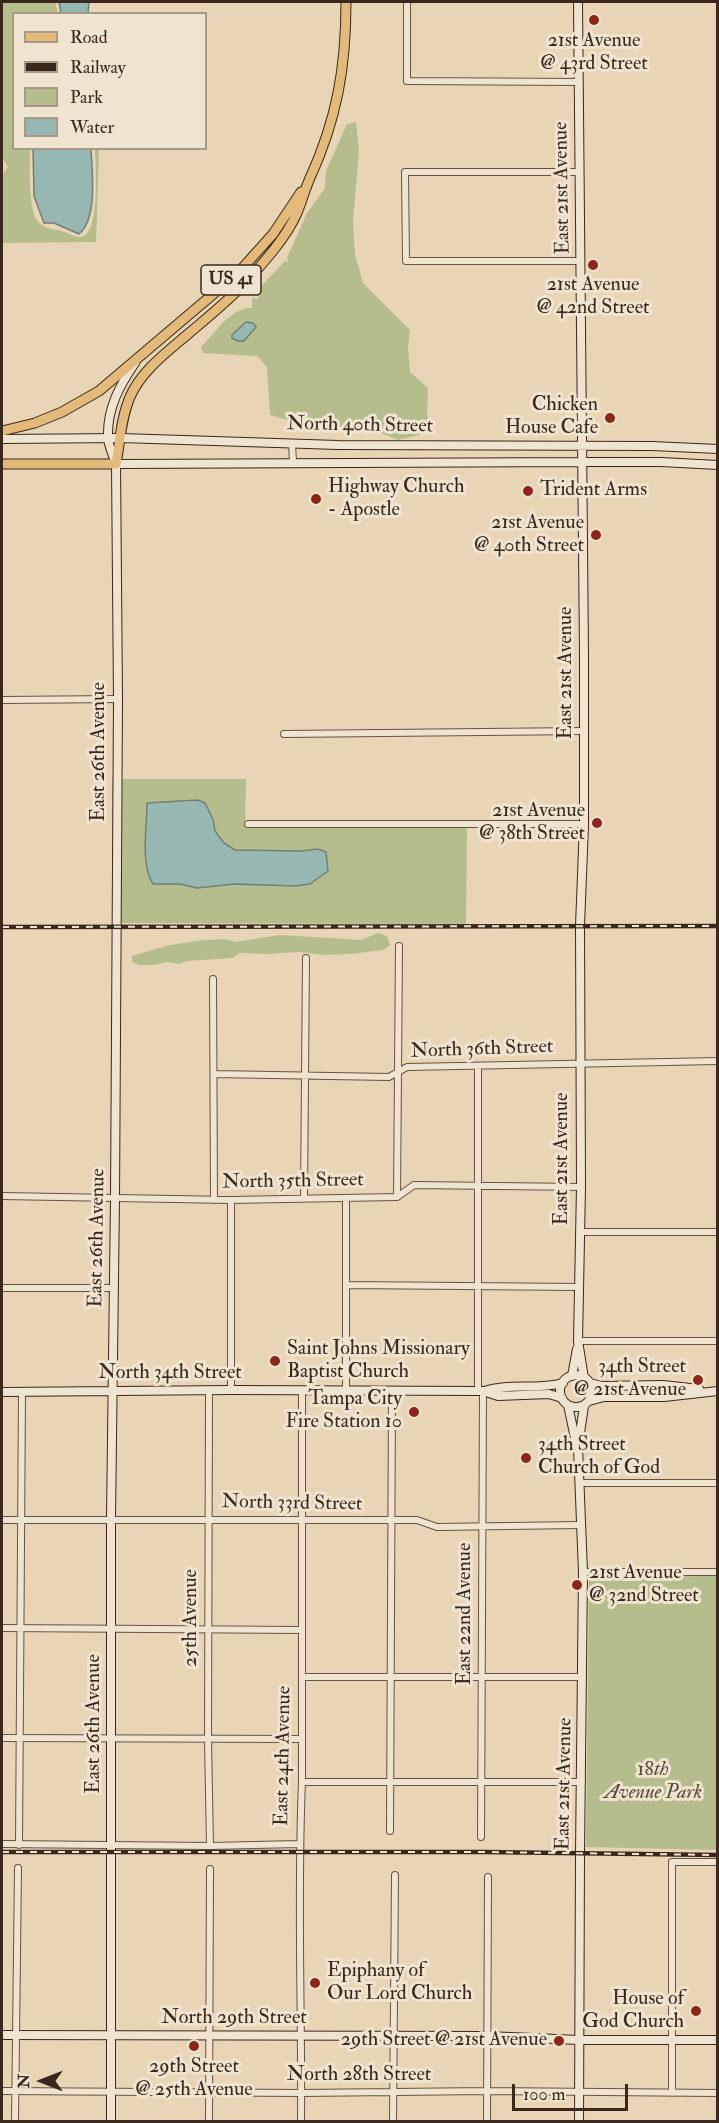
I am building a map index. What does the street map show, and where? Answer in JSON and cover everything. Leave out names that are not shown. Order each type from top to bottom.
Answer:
[{"type":"main road","name":"US 41","points":[[116,464],[129,399],[142,379],[154,363],[227,300],[263,263],[296,215],[328,134],[339,92],[346,36],[346,2]]},
{"type":"main road","name":"US 41","points":[[2,431],[35,423],[62,412],[99,391],[136,362],[219,291],[255,256],[273,234],[309,180]]},
{"type":"main road","name":"North 40th Street","points":[[2,464],[116,464]]},
{"type":"street","points":[[408,2],[407,81],[578,82]]},
{"type":"street","name":"East 21st Avenue","points":[[572,1376],[578,1343],[580,926],[584,824],[578,2]]},
{"type":"street","points":[[579,172],[405,172],[406,261],[580,261]]},
{"type":"street","name":"East 26th Avenue","points":[[111,2121],[111,1519],[114,1391],[118,699],[116,464],[108,439],[117,392],[136,362]]},
{"type":"street","name":"North 40th Street","points":[[2,439],[121,438],[717,449]]},
{"type":"street","points":[[292,442],[293,462]]},
{"type":"street","points":[[464,446],[464,462]]},
{"type":"street","name":"North 40th Street","points":[[116,464],[661,462],[717,465]]},
{"type":"street","points":[[2,700],[118,699]]},
{"type":"street","points":[[284,734],[583,730]]},
{"type":"street","points":[[248,824],[584,824]]},
{"type":"street","points":[[397,1197],[399,946]]},
{"type":"street","points":[[304,1198],[306,958]]},
{"type":"street","points":[[213,979],[214,1200]]},
{"type":"street","name":"North 36th Street","points":[[214,1074],[389,1077],[407,1067],[717,1061]]},
{"type":"street","name":"East 22nd Avenue","points":[[478,1066],[483,1525],[482,1837]]},
{"type":"street","name":"North 35th Street","points":[[2,1196],[231,1200],[397,1197],[414,1185],[580,1187]]},
{"type":"street","points":[[346,1198],[346,1391]]},
{"type":"street","points":[[231,1200],[231,1390]]},
{"type":"street","points":[[580,1232],[717,1232]]},
{"type":"street","points":[[346,1285],[579,1287]]},
{"type":"street","points":[[2,1288],[113,1288]]},
{"type":"street","points":[[578,1343],[717,1341]]},
{"type":"street","name":"East 21st Avenue","points":[[578,1343],[587,1380]]},
{"type":"street","points":[[572,1376],[602,1386],[663,1385],[716,1391],[664,1397],[604,1397],[574,1407],[568,1405],[562,1398],[563,1383],[572,1376]]},
{"type":"street","points":[[586,1403],[592,1390],[587,1380]]},
{"type":"street","name":"North 34th Street","points":[[2,1392],[481,1391],[497,1387],[550,1386],[563,1383]]},
{"type":"street","name":"25th Avenue","points":[[209,1390],[210,1846]]},
{"type":"street","name":"East 24th Avenue","points":[[301,2121],[299,1844],[302,1782],[302,1391]]},
{"type":"street","points":[[390,1831],[392,1391]]},
{"type":"street","name":"North 34th Street","points":[[481,1391],[498,1396],[549,1394],[562,1398]]},
{"type":"street","points":[[19,1845],[22,1392]]},
{"type":"street","name":"East 21st Avenue","points":[[579,2121],[584,1572],[578,1447],[586,1403]]},
{"type":"street","name":"East 21st Avenue","points":[[568,1405],[578,1447]]},
{"type":"street","points":[[580,1483],[717,1483]]},
{"type":"street","name":"North 33rd Street","points":[[2,1520],[417,1520],[438,1527],[581,1525]]},
{"type":"street","points":[[584,1572],[717,1572]]},
{"type":"street","points":[[2,1628],[302,1630]]},
{"type":"street","points":[[302,1677],[583,1677]]},
{"type":"street","points":[[2,1738],[302,1738]]},
{"type":"street","points":[[302,1782],[582,1782]]},
{"type":"street","points":[[2,1844],[210,1846],[299,1844]]},
{"type":"street","points":[[672,2093],[672,1862],[717,1862]]},
{"type":"street","points":[[15,2121],[18,1868]]},
{"type":"street","points":[[209,2121],[210,1869]]},
{"type":"street","points":[[393,2121],[395,1875]]},
{"type":"street","points":[[487,2121],[488,1877]]},
{"type":"street","name":"North 29th Street","points":[[2,2035],[487,2036],[579,2040],[717,2040]]},
{"type":"street","name":"North 28th Street","points":[[2,2091],[717,2093]]},
{"type":"green space","points":[[2,2],[55,2],[58,12],[12,12],[12,150],[30,150],[30,192],[36,220],[47,228],[78,237],[86,235],[91,227],[96,200],[95,150],[99,150],[96,242],[2,243],[2,175],[8,167],[2,157]]},
{"type":"green space","points":[[356,122],[359,151],[353,221],[355,254],[363,283],[410,330],[408,348],[410,372],[428,388],[429,428],[419,435],[398,440],[372,429],[341,431],[325,428],[313,421],[288,420],[270,415],[267,367],[257,356],[203,353],[201,347],[237,311],[252,308],[252,298],[258,299],[263,284],[285,261],[289,262],[287,258],[307,213],[325,188],[326,171],[347,124]]},
{"type":"green space","points":[[112,779],[246,779],[245,825],[467,826],[466,924],[113,923]]},
{"type":"green space","points":[[378,933],[387,936],[390,945],[383,950],[323,955],[299,952],[240,953],[232,958],[187,961],[179,964],[167,962],[139,965],[132,962],[132,956],[170,945],[204,940],[225,939],[236,942],[280,935],[361,940]]},
{"type":"green space","name":"18th Avenue Park","points":[[717,1576],[717,1850],[586,1847],[589,1577]]},
{"type":"water","points":[[59,2],[89,2],[88,12],[61,12]]},
{"type":"water","points":[[33,150],[91,150],[93,182],[91,206],[85,227],[79,234],[54,223],[44,223],[34,196]]},
{"type":"water","points":[[246,322],[253,323],[256,327],[244,341],[232,338],[232,335]]},
{"type":"water","points":[[198,800],[205,803],[213,819],[215,831],[224,843],[235,850],[318,849],[326,852],[328,871],[310,884],[295,886],[234,884],[197,888],[180,884],[153,884],[145,856],[147,803]]},
{"type":"railway","points":[[2,927],[718,926]]},
{"type":"railway","points":[[2,1852],[483,1852],[718,1855]]},
{"type":"place","name":"21st Avenue @ 43rd Street","points":[[594,20]]},
{"type":"place","name":"21st Avenue @ 42nd Street","points":[[593,265]]},
{"type":"place","name":"Chicken House Cafe","points":[[610,418]]},
{"type":"place","name":"Trident Arms","points":[[528,491]]},
{"type":"place","name":"Highway Church - Apostle","points":[[316,499]]},
{"type":"place","name":"21st Avenue @ 40th Street","points":[[596,535]]},
{"type":"place","name":"21st Avenue @ 38th Street","points":[[597,823]]},
{"type":"place","name":"Saint Johns Missionary Baptist Church","points":[[275,1361]]},
{"type":"place","name":"34th Street @ 21st Avenue","points":[[698,1380]]},
{"type":"place","name":"Tampa City Fire Station 10","points":[[414,1412]]},
{"type":"place","name":"34th Street Church of God","points":[[526,1458]]},
{"type":"place","name":"21st Avenue @ 32nd Street","points":[[577,1585]]},
{"type":"place","name":"Epiphany of Our Lord Church","points":[[315,1983]]},
{"type":"place","name":"House of God Church","points":[[696,2011]]},
{"type":"place","name":"29th Street @ 21st Avenue","points":[[559,2041]]},
{"type":"place","name":"29th Street @ 25th Avenue","points":[[194,2046]]}]
